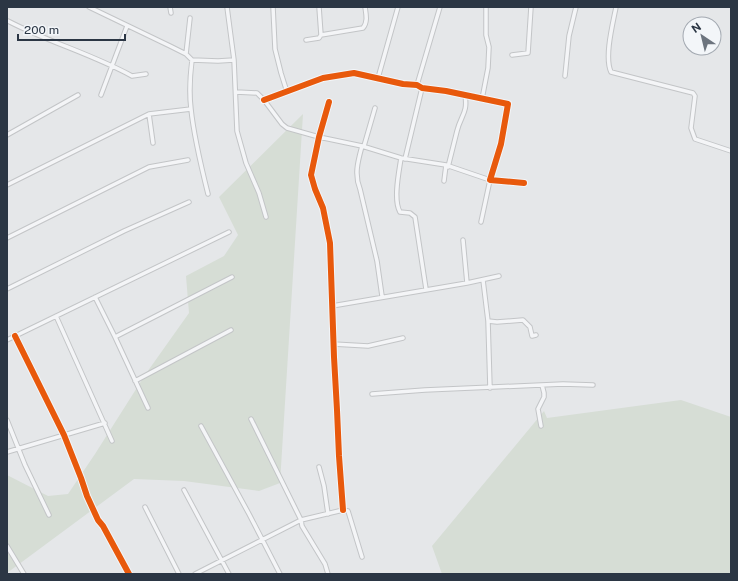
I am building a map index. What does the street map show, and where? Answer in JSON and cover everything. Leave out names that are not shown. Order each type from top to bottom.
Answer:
[{"type":"street","points":[[89,7],[186,54],[192,60],[234,60]]},
{"type":"street","points":[[170,7],[171,13]]},
{"type":"street","points":[[227,7],[234,60],[237,131],[246,163],[259,193],[266,217]]},
{"type":"street","points":[[273,7],[275,49],[287,92]]},
{"type":"street","points":[[319,7],[321,35]]},
{"type":"street","points":[[306,40],[319,38],[321,35],[363,28],[366,25],[365,7]]},
{"type":"street","points":[[378,78],[398,7]]},
{"type":"street","points":[[417,85],[440,7]]},
{"type":"street","points":[[482,99],[488,68],[489,47],[486,35],[486,7]]},
{"type":"street","points":[[512,55],[528,53],[530,7]]},
{"type":"street","points":[[565,76],[569,36],[576,7]]},
{"type":"street","points":[[616,7],[609,41],[609,65],[611,72],[693,93],[695,96],[691,128],[695,139],[731,151]]},
{"type":"street","points":[[186,54],[190,18]]},
{"type":"street","points":[[8,21],[113,66],[132,76],[146,74]]},
{"type":"street","points":[[101,95],[127,26]]},
{"type":"street","points":[[192,60],[190,82],[191,109],[208,194]]},
{"type":"street","points":[[264,100],[323,78],[354,73],[403,84],[417,85],[422,88],[446,91],[508,104],[501,144],[490,180],[481,222]]},
{"type":"street","points":[[422,88],[397,187],[398,208],[400,212],[410,213],[415,218],[426,289]]},
{"type":"street","points":[[236,92],[254,92],[264,100],[284,126],[319,137],[363,146],[403,159],[447,166],[490,180],[524,183]]},
{"type":"street","points":[[7,135],[78,95]]},
{"type":"street","points":[[444,181],[458,129],[466,111],[465,95]]},
{"type":"street","points":[[329,102],[319,137],[311,175],[323,208],[330,243],[333,344],[343,510]]},
{"type":"street","points":[[375,108],[356,172],[357,182],[377,261],[382,296]]},
{"type":"street","points":[[7,185],[149,114],[191,109]]},
{"type":"street","points":[[149,114],[153,143]]},
{"type":"street","points":[[7,238],[149,167],[188,160]]},
{"type":"street","points":[[7,289],[124,231],[189,202]]},
{"type":"street","points":[[7,340],[229,232]]},
{"type":"street","points":[[463,240],[466,283]]},
{"type":"street","points":[[332,306],[499,276]]},
{"type":"street","points":[[115,337],[232,277]]},
{"type":"street","points":[[483,280],[488,321],[490,388]]},
{"type":"street","points":[[95,297],[148,408]]},
{"type":"street","points":[[56,316],[112,441]]},
{"type":"street","points":[[488,321],[497,322],[523,320],[530,327],[532,336],[536,335]]},
{"type":"street","points":[[135,380],[231,330]]},
{"type":"street","points":[[15,336],[64,435],[82,478],[87,496],[98,520],[103,526],[129,574]]},
{"type":"street","points":[[333,344],[368,346],[403,338]]},
{"type":"street","points":[[542,385],[544,397],[538,409],[542,426]]},
{"type":"street","points":[[372,394],[542,385],[593,385]]},
{"type":"street","points":[[251,419],[301,520],[302,526],[325,564],[328,574]]},
{"type":"street","points":[[7,420],[25,465],[49,515]]},
{"type":"street","points":[[7,452],[105,423]]},
{"type":"street","points":[[201,426],[280,574]]},
{"type":"street","points":[[319,467],[324,486],[328,514]]},
{"type":"street","points":[[184,490],[229,574]]},
{"type":"street","points":[[145,507],[180,574]]},
{"type":"street","points":[[195,574],[301,520],[343,510],[348,511],[362,557]]},
{"type":"street","points":[[7,546],[24,574]]},
{"type":"shaded area","points":[[303,114],[280,483],[259,491],[184,481],[134,479],[7,573],[7,475],[48,496],[68,494],[145,375],[189,313],[186,276],[224,256],[238,235],[219,197]]},
{"type":"shaded area","points":[[681,400],[731,417],[731,574],[442,574],[432,546],[544,411],[547,418]]},
{"type":"cycle path","points":[[264,100],[323,78],[354,73],[403,84],[417,85],[422,88],[446,91],[508,104],[501,144],[490,180],[524,183]]},
{"type":"cycle path","points":[[329,102],[319,137],[311,175],[323,208],[330,243],[334,357],[343,510]]},
{"type":"cycle path","points":[[15,336],[64,435],[87,496],[98,520],[103,526],[129,574]]}]
